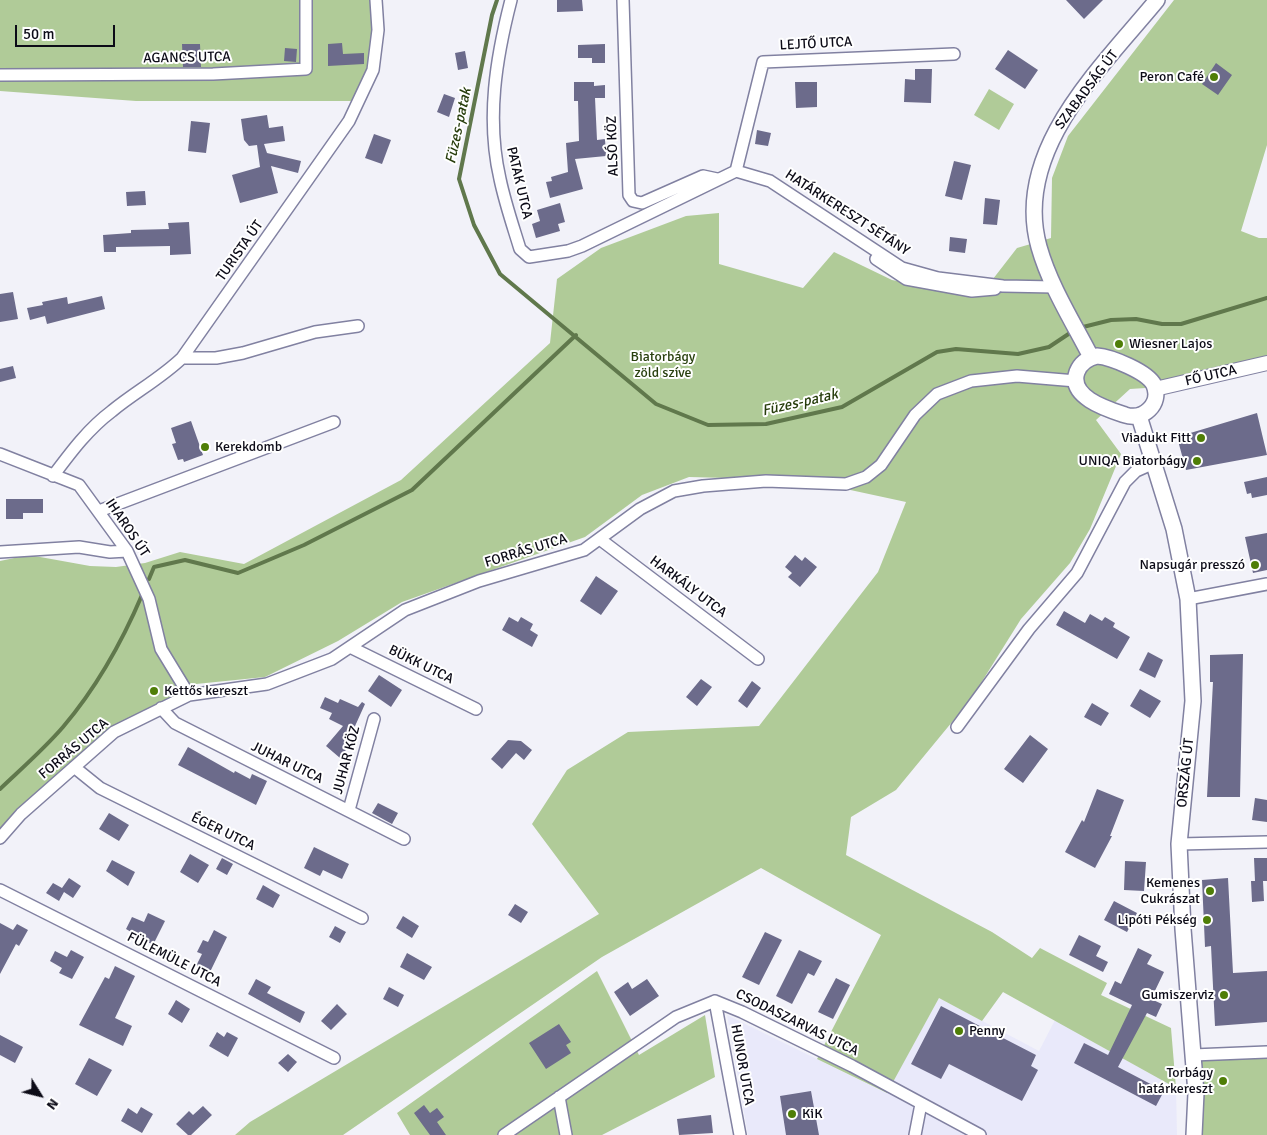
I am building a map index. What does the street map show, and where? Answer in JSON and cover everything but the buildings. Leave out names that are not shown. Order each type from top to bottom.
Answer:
[{"type":"main road","name":"SZABADSÁG ÚT","points":[[1091,357],[1071,320],[1043,260],[1035,225],[1034,205],[1039,170],[1054,134],[1083,90],[1156,0]]},
{"type":"main road","points":[[1091,357],[1105,357],[1142,373],[1152,381],[1155,397],[1151,408],[1139,416],[1127,416],[1081,394],[1076,381],[1080,365],[1091,357]]},
{"type":"main road","name":"ORSZÁG ÚT","points":[[1139,416],[1174,529],[1188,599],[1193,701],[1179,844],[1196,1112],[1194,1135]]},
{"type":"street","name":"AGANCS UTCA","points":[[0,74],[213,74],[306,68],[306,0]]},
{"type":"street","name":"TURISTA ÚT","points":[[53,476],[80,440],[112,411],[162,377],[182,358],[349,121],[373,70],[378,30],[376,0]]},
{"type":"street","name":"PATAK UTCA","points":[[511,0],[502,33],[492,125],[500,179],[520,250],[529,257],[568,251],[717,179]]},
{"type":"street","name":"ALSÓ KÖZ","points":[[623,0],[629,196],[633,201],[642,202],[703,176],[717,179]]},
{"type":"street","name":"LEJTŐ UTCA","points":[[736,171],[764,62],[954,54]]},
{"type":"street","points":[[717,179],[736,171]]},
{"type":"street","name":"HATÁRKERESZT SÉTÁNY","points":[[736,171],[770,181],[902,268],[938,278],[1004,286],[1055,287]]},
{"type":"street","points":[[182,358],[216,358],[243,353],[315,332],[358,326]]},
{"type":"street","name":"FŐ UTCA","points":[[1155,389],[1267,363]]},
{"type":"street","name":"FORRÁS UTCA","points":[[0,838],[21,814],[114,732],[189,695],[267,684],[332,659],[352,648],[405,610],[480,581],[584,550],[601,540],[640,509],[674,491],[703,486],[766,481],[846,484],[866,477],[881,464],[915,415],[937,394],[971,381],[1017,376],[1076,381]]},
{"type":"street","points":[[99,512],[334,422]]},
{"type":"street","name":"IHAROS ÚT","points":[[0,454],[79,485],[127,551],[149,599],[161,649],[189,695]]},
{"type":"street","points":[[958,727],[1029,629],[1077,573],[1126,482],[1136,471],[1154,463]]},
{"type":"street","name":"HARKÁLY UTCA","points":[[601,540],[758,659]]},
{"type":"street","points":[[0,552],[79,547],[110,552],[127,551]]},
{"type":"street","points":[[1188,599],[1267,584]]},
{"type":"street","name":"BÜKK UTCA","points":[[352,648],[476,709]]},
{"type":"street","name":"JUHAR UTCA","points":[[161,708],[175,723],[404,839]]},
{"type":"street","name":"JUHAR KÖZ","points":[[349,810],[374,718]]},
{"type":"street","name":"ÉGER UTCA","points":[[74,767],[100,788],[362,918]]},
{"type":"street","points":[[1179,844],[1267,842]]},
{"type":"street","name":"FÜLEMÜLE UTCA","points":[[0,890],[334,1058]]},
{"type":"street","name":"CSODASZARVAS UTCA","points":[[504,1135],[676,1017],[715,1001],[742,1012],[980,1135]]},
{"type":"street","name":"HUNOR UTCA","points":[[715,1001],[740,1135]]},
{"type":"street","points":[[1193,1055],[1267,1052]]},
{"type":"street","points":[[559,1097],[566,1135]]},
{"type":"street","points":[[915,1135],[921,1104]]},
{"type":"shaded area","points":[[939,998],[1039,1051],[1055,1020],[1176,1088],[1177,1135],[748,1135],[727,1015],[886,1093]]},
{"type":"green space","points":[[0,0],[370,0],[375,31],[369,67],[354,101],[136,101],[0,91]]},
{"type":"green space","name":"Biatorbágy zöld szíve","points":[[1174,0],[1267,0],[1267,145],[1241,231],[1259,238],[1267,238],[1267,356],[1161,387],[1130,389],[1096,420],[1121,454],[1090,529],[1070,563],[1021,619],[971,699],[896,790],[851,817],[846,855],[992,932],[1032,958],[1040,948],[1107,983],[1101,995],[1171,1028],[1176,1088],[1003,992],[982,1021],[939,998],[887,1093],[817,1059],[881,935],[761,868],[602,957],[343,1135],[235,1135],[250,1122],[599,914],[532,824],[567,770],[628,732],[759,726],[878,572],[906,502],[804,480],[689,477],[642,495],[585,537],[402,602],[338,641],[265,677],[196,684],[186,689],[189,695],[114,732],[0,838],[0,561],[29,555],[90,566],[116,567],[145,563],[180,552],[244,564],[401,480],[550,343],[557,279],[601,248],[686,216],[719,213],[719,264],[803,288],[834,252],[892,280],[979,297],[1017,248],[1051,238],[1052,178],[1068,136]]},
{"type":"green space","points":[[989,89],[1014,104],[999,130],[974,115]]},
{"type":"green space","points":[[597,971],[639,1055],[705,1015],[715,1077],[602,1135],[410,1135],[397,1113]]},
{"type":"green space","points":[[1267,1052],[1267,1135],[1201,1135],[1203,1104],[1193,1055]]},
{"type":"waterway","name":"Füzes-patak","points":[[497,0],[492,15],[459,179],[474,225],[500,274],[656,404],[708,425],[766,424],[842,407],[937,352],[956,349],[1018,354],[1049,347],[1073,331]]},
{"type":"waterway","name":"Füzes-patak","points":[[1079,328],[1111,320],[1136,319],[1162,324],[1181,324],[1267,298]]},
{"type":"waterway","points":[[149,579],[154,567],[185,560],[238,573],[304,545],[412,490],[576,335]]},
{"type":"waterway","points":[[0,789],[56,735],[87,696],[117,647],[142,595]]},
{"type":"place","name":"Peron Café","points":[[1214,77]]},
{"type":"place","name":"Wiesner Lajos","points":[[1119,344]]},
{"type":"place","name":"Viadukt Fitt","points":[[1201,438]]},
{"type":"place","name":"Kerekdomb","points":[[205,447]]},
{"type":"place","name":"UNIQA Biatorbágy","points":[[1197,461]]},
{"type":"place","name":"Napsugár presszó","points":[[1255,565]]},
{"type":"place","name":"Kettős kereszt","points":[[154,691]]},
{"type":"place","name":"Kemenes Cukrászat","points":[[1210,891]]},
{"type":"place","name":"Lipóti Pékség","points":[[1207,920]]},
{"type":"place","name":"Gumiszerviz","points":[[1224,995]]},
{"type":"place","name":"Penny","points":[[959,1031]]},
{"type":"place","name":"Torbágy határkereszt","points":[[1223,1081]]},
{"type":"place","name":"KiK","points":[[792,1114]]}]
